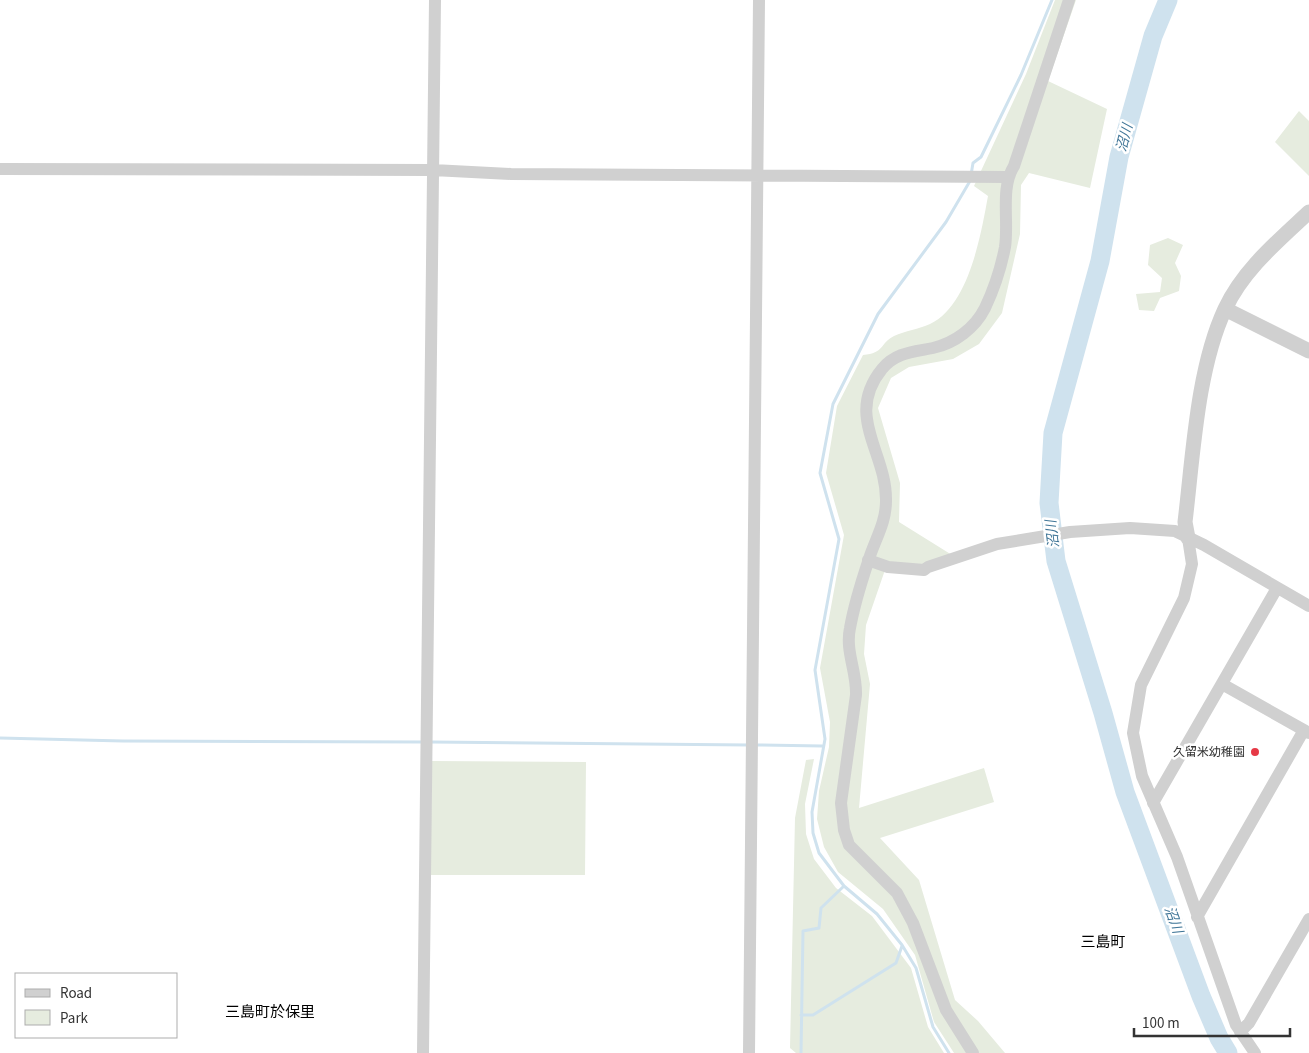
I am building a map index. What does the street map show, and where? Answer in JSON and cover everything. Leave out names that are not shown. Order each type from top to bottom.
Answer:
[{"type":"street","points":[[423,1053],[435,0]]},
{"type":"street","points":[[749,1053],[750,755],[759,0]]},
{"type":"street","points":[[973,1053],[946,1010],[913,923],[897,892],[850,845],[844,830],[842,803],[856,695],[856,681],[849,653],[850,630],[868,560],[883,526],[886,501],[883,474],[867,426],[865,412],[868,395],[882,369],[896,356],[948,343],[971,328],[984,309],[996,281],[1005,246],[1007,177],[1014,166],[1070,0]]},
{"type":"street","points":[[0,169],[433,170],[511,174],[1007,177]]},
{"type":"street","points":[[1255,1053],[1240,1032],[1197,917],[1177,857],[1142,776],[1133,733],[1141,684],[1184,598],[1192,564],[1184,522],[1203,388],[1216,333],[1225,309],[1259,260],[1309,212]]},
{"type":"street","points":[[1225,309],[1309,349]]},
{"type":"street","points":[[868,560],[888,567],[924,570],[997,544],[1036,537],[1070,532],[1130,528],[1175,531],[1309,606]]},
{"type":"street","points":[[1153,803],[1277,588]]},
{"type":"street","points":[[1197,917],[1306,732],[1222,684]]},
{"type":"street","points":[[1240,1032],[1249,1023],[1309,919]]},
{"type":"green space","points":[[1055,0],[1076,0],[1048,81],[1107,109],[1090,188],[1029,173],[1021,185],[1020,234],[1002,313],[979,344],[953,359],[909,367],[891,378],[878,408],[900,483],[899,522],[952,555],[920,566],[885,570],[866,625],[864,654],[870,684],[859,808],[984,768],[994,802],[880,838],[919,880],[955,1000],[978,1021],[1005,1053],[954,1053],[934,1022],[915,955],[883,909],[838,872],[824,847],[817,819],[819,791],[829,747],[830,722],[820,668],[844,535],[826,473],[837,406],[863,355],[879,350],[894,336],[930,324],[943,315],[955,302],[964,286],[977,248],[988,196],[974,186],[1026,74]]},
{"type":"green space","points":[[1299,111],[1309,121],[1309,176],[1275,142]]},
{"type":"green space","points":[[1168,238],[1183,245],[1175,263],[1181,276],[1179,291],[1160,298],[1154,311],[1139,310],[1136,294],[1160,292],[1162,278],[1148,265],[1150,245]]},
{"type":"green space","points":[[814,759],[805,804],[806,834],[814,859],[836,888],[872,916],[911,968],[928,1027],[944,1053],[796,1053],[790,1048],[795,818],[806,760]]},
{"type":"green space","points":[[432,761],[586,762],[585,875],[430,875]]},
{"type":"waterway","points":[[971,175],[973,163],[981,157],[1021,75],[1052,0]]},
{"type":"waterway","name":"沼川","points":[[1168,0],[1153,36],[1119,157],[1100,261],[1053,433],[1049,503],[1056,561],[1103,713],[1125,792],[1201,996],[1219,1038],[1228,1053]]},
{"type":"waterway","points":[[949,1053],[933,1027],[916,968],[902,945],[877,914],[844,886],[819,853],[813,833],[812,812],[825,739],[815,670],[839,539],[820,473],[833,404],[878,314],[946,222],[970,181]]},
{"type":"waterway","points":[[0,738],[123,741],[424,742]]},
{"type":"waterway","points":[[431,742],[749,745]]},
{"type":"waterway","points":[[756,745],[822,746]]},
{"type":"waterway","points":[[801,1053],[803,931],[819,928],[821,908],[844,886]]},
{"type":"waterway","points":[[801,1015],[813,1015],[896,963],[902,946]]},
{"type":"place","name":"久留米幼稚園","points":[[1255,752]]},
{"type":"district","name":"三島町","points":[[1103,942]]},
{"type":"district","name":"三島町於保里","points":[[270,1012]]}]
